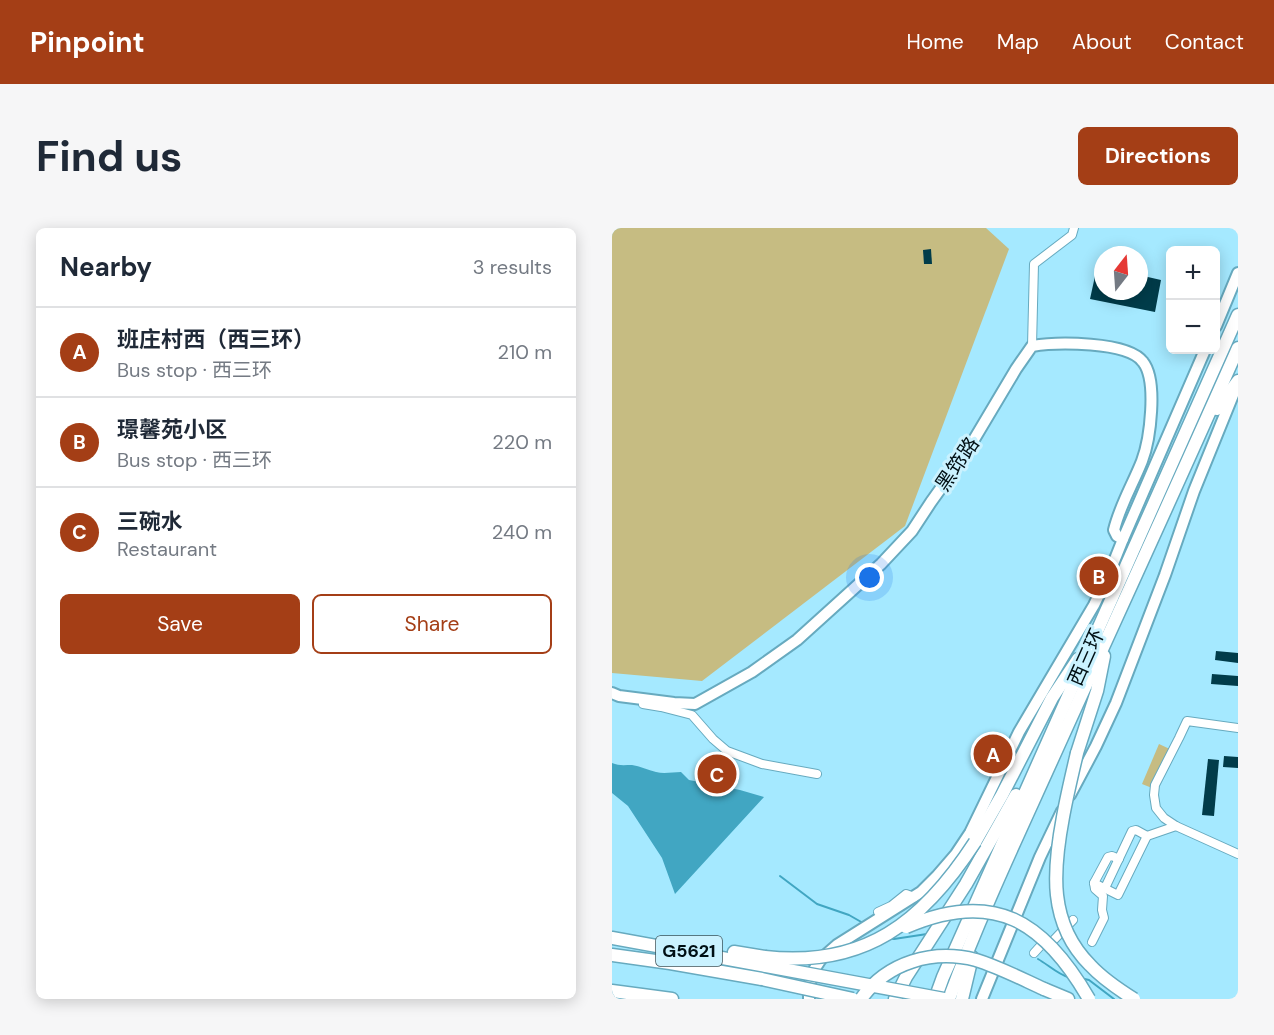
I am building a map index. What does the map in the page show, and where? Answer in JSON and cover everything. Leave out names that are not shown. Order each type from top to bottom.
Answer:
[{"type":"highway","name":"西三环","points":[[949,999],[987,903],[1238,315]]},
{"type":"highway","name":"西三环","points":[[935,999],[1047,742],[1204,427],[1238,348]]},
{"type":"highway","points":[[1204,427],[1238,381]]},
{"type":"highway","points":[[1104,631],[1097,692],[1077,753],[1057,847],[1055,888],[1058,905],[1079,953],[1089,965],[1134,999]]},
{"type":"highway","points":[[880,939],[915,914],[935,896],[958,867],[1002,795],[1052,699],[1104,631]]},
{"type":"highway","points":[[894,999],[966,884],[1047,742]]},
{"type":"highway","points":[[962,999],[987,903]]},
{"type":"highway","points":[[766,962],[830,956],[862,946],[916,923],[945,914],[972,910],[998,913],[1022,923],[1042,937],[1062,959],[1089,999]]},
{"type":"highway","points":[[612,936],[766,962],[944,999]]},
{"type":"highway","name":"G5621","points":[[612,955],[762,979],[853,999]]},
{"type":"highway","points":[[861,999],[879,980],[899,967],[920,959],[947,956],[976,960],[1068,999]]},
{"type":"highway","points":[[612,991],[672,999]]},
{"type":"highway","points":[[641,994],[666,999]]},
{"type":"main road","points":[[1220,314],[1238,273]]},
{"type":"main road","points":[[1032,346],[1075,344],[1112,347],[1131,352],[1143,362],[1149,378],[1151,410],[1149,435],[1142,460],[1118,515],[1114,530],[1117,536],[1123,538]]},
{"type":"main road","name":"黑筇路","points":[[612,693],[695,704],[752,672],[797,640],[881,564],[912,531],[966,453],[1032,346]]},
{"type":"main road","points":[[809,999],[812,973],[821,958],[883,913],[914,897],[937,876],[970,833],[1019,732],[1094,604],[1109,574],[1203,354]]},
{"type":"main road","points":[[982,999],[1049,838],[1116,704],[1194,491],[1238,381]]},
{"type":"street","points":[[1032,346],[1034,264],[1072,234],[1074,228]]},
{"type":"street","points":[[626,696],[631,702],[692,715],[727,751],[762,764],[818,774]]},
{"type":"street","points":[[1238,728],[1186,721],[1155,785],[1154,795],[1156,808],[1164,818],[1176,826],[1238,854]]},
{"type":"street","points":[[1094,883],[1118,895],[1147,836],[1176,826]]},
{"type":"street","points":[[1104,888],[1132,831],[1136,830],[1147,836]]},
{"type":"street","points":[[1092,942],[1104,918],[1103,896],[1095,889],[1094,883],[1108,857],[1119,859]]},
{"type":"street","points":[[1034,953],[1044,942],[1048,946],[1073,920]]},
{"type":"shaded area","points":[[612,228],[986,228],[1009,249],[905,526],[702,681],[612,673]]},
{"type":"shaded area","points":[[1159,744],[1174,751],[1157,790],[1142,784]]},
{"type":"water","points":[[612,763],[635,766],[659,773],[681,772],[689,780],[764,797],[675,894],[662,858],[628,806],[612,793]]},
{"type":"building","points":[[931,249],[932,264],[924,264],[923,250]]},
{"type":"building","points":[[1148,277],[1161,280],[1155,312],[1095,300],[1148,300]]},
{"type":"building","points":[[1094,281],[1094,300],[1090,299]]},
{"type":"building","points":[[1216,651],[1238,653],[1238,663],[1215,660]]},
{"type":"building","points":[[1212,674],[1238,676],[1238,686],[1211,684]]},
{"type":"building","points":[[1224,756],[1238,757],[1238,768],[1223,767]]},
{"type":"building","points":[[1208,759],[1219,760],[1214,816],[1202,815]]},
{"type":"waterway","points":[[780,876],[817,904],[849,915],[863,923]]},
{"type":"waterway","points":[[888,938],[927,934]]},
{"type":"waterway","points":[[1038,959],[1068,977]]},
{"type":"waterway","points":[[1080,978],[1089,980],[1114,999]]},
{"type":"place","name":"璟馨苑小区","points":[[1099,576]]},
{"type":"place","name":"班庄村西（西三环）","points":[[993,754]]},
{"type":"place","name":"三碗水","points":[[717,774]]}]
